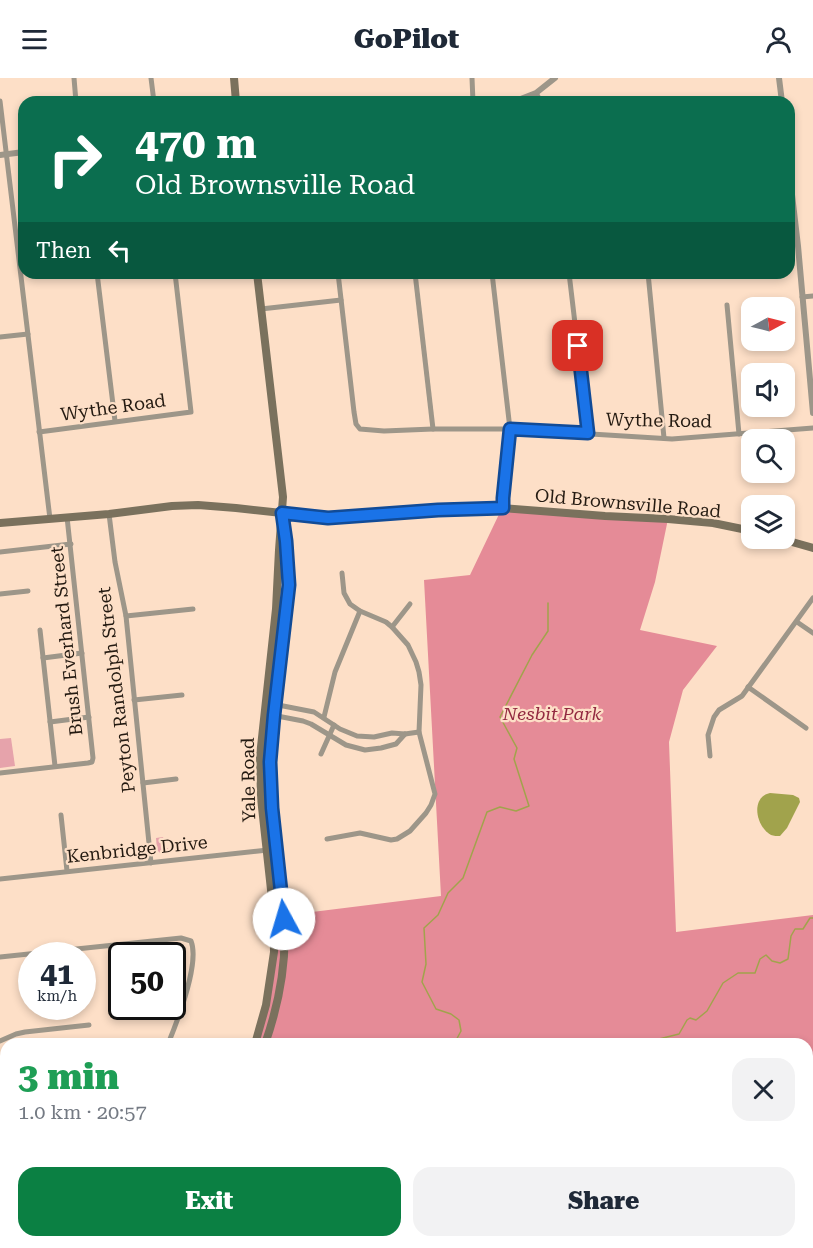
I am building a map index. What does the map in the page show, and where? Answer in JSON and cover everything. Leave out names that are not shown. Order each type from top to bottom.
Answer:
[{"type":"main road","points":[[234,78],[236,96]]},
{"type":"main road","name":"Yale Road","points":[[257,1038],[266,1005],[273,952],[273,908],[260,784],[260,756],[275,617],[283,491],[258,279]]},
{"type":"main road","name":"Old Brownsville Road","points":[[0,523],[198,505],[328,518],[503,508],[668,519],[713,523],[741,529]]},
{"type":"main road","name":"Yale Road","points":[[267,1038],[277,1000],[284,943],[284,919],[270,787],[275,704],[289,585],[282,513]]},
{"type":"main road","points":[[795,543],[813,548]]},
{"type":"street","points":[[74,78],[76,96]]},
{"type":"street","points":[[151,78],[153,96]]},
{"type":"street","points":[[472,78],[473,96]]},
{"type":"street","points":[[528,96],[536,93],[555,78]]},
{"type":"street","points":[[779,78],[781,96]]},
{"type":"street","points":[[0,101],[3,154],[18,262]]},
{"type":"street","points":[[3,154],[18,153]]},
{"type":"street","points":[[795,220],[813,413]]},
{"type":"street","points":[[20,279],[50,519]]},
{"type":"street","points":[[98,279],[115,421]]},
{"type":"street","name":"Wythe Road","points":[[39,432],[191,412],[176,279]]},
{"type":"street","points":[[261,309],[341,300],[339,279]]},
{"type":"street","points":[[416,279],[433,429]]},
{"type":"street","points":[[493,279],[510,429],[503,508]]},
{"type":"street","points":[[570,279],[588,433]]},
{"type":"street","points":[[649,279],[664,438]]},
{"type":"street","points":[[802,297],[813,296]]},
{"type":"street","name":"Wythe Road","points":[[341,300],[354,412],[356,424],[360,429],[384,431],[510,429],[664,438],[813,429]]},
{"type":"street","points":[[727,304],[739,434]]},
{"type":"street","points":[[0,336],[28,334]]},
{"type":"street","name":"Peyton Randolph Street","points":[[109,514],[115,562],[126,616],[151,863]]},
{"type":"street","name":"Brush Everhard Street","points":[[54,766],[92,762],[93,758],[68,517]]},
{"type":"street","points":[[0,552],[71,544]]},
{"type":"street","points":[[327,839],[360,833],[394,840],[410,831],[426,813],[435,794],[419,732],[421,685],[419,672],[408,645],[386,622],[350,604],[346,598],[342,573]]},
{"type":"street","points":[[0,593],[28,591]]},
{"type":"street","points":[[710,756],[708,735],[714,717],[719,710],[742,696],[813,598]]},
{"type":"street","points":[[392,627],[410,604]]},
{"type":"street","points":[[126,616],[193,609]]},
{"type":"street","points":[[324,717],[335,672],[360,611]]},
{"type":"street","points":[[797,622],[813,633]]},
{"type":"street","points":[[0,772],[54,766],[40,630]]},
{"type":"street","points":[[43,658],[82,653]]},
{"type":"street","points":[[748,687],[806,728]]},
{"type":"street","points":[[134,700],[182,695]]},
{"type":"street","points":[[265,703],[315,712],[334,725],[357,736],[374,737],[392,733],[419,732]]},
{"type":"street","points":[[264,714],[303,721],[346,745],[365,750],[396,744],[405,734]]},
{"type":"street","points":[[50,722],[89,717]]},
{"type":"street","points":[[321,754],[334,725]]},
{"type":"street","points":[[143,783],[176,780]]},
{"type":"street","points":[[61,815],[67,872]]},
{"type":"street","name":"Kenbridge Drive","points":[[0,879],[277,849]]},
{"type":"street","points":[[0,957],[181,938],[191,941],[193,949],[188,983],[180,1014],[170,1038]]},
{"type":"street","points":[[7,1038],[25,1032],[88,1025]]},
{"type":"shaded area","points":[[11,738],[15,766],[0,768],[0,739]]},
{"type":"shaded area","points":[[770,793],[793,795],[799,798],[800,802],[787,828],[780,836],[766,831],[757,812],[760,800]]},
{"type":"shaded area","points":[[163,837],[169,854],[161,854],[157,850],[156,838]]},
{"type":"green space","name":"Nesbit Park","points":[[502,508],[668,519],[655,582],[640,630],[717,646],[683,690],[669,742],[676,932],[813,915],[813,1038],[255,1038],[266,1000],[272,955],[272,917],[441,896],[424,580],[470,575]]},
{"type":"waterway","points":[[457,1038],[461,1031],[459,1020],[451,1014],[436,1009],[422,982],[426,964],[424,928],[438,915],[448,893],[463,878],[487,812],[500,807],[516,811],[529,806],[514,759],[517,748],[500,717],[532,655],[548,631],[548,603]]},
{"type":"waterway","points":[[663,1038],[679,1034],[687,1020],[690,1018],[696,1020],[707,1011],[723,983],[738,973],[755,973],[760,959],[766,955],[772,961],[780,963],[788,959],[791,936],[795,929],[803,929],[810,918],[813,918]]},
{"type":"route","points":[[284,919],[270,787],[274,715],[289,585],[282,513],[328,518],[503,508],[510,429],[588,433],[578,346]]}]
